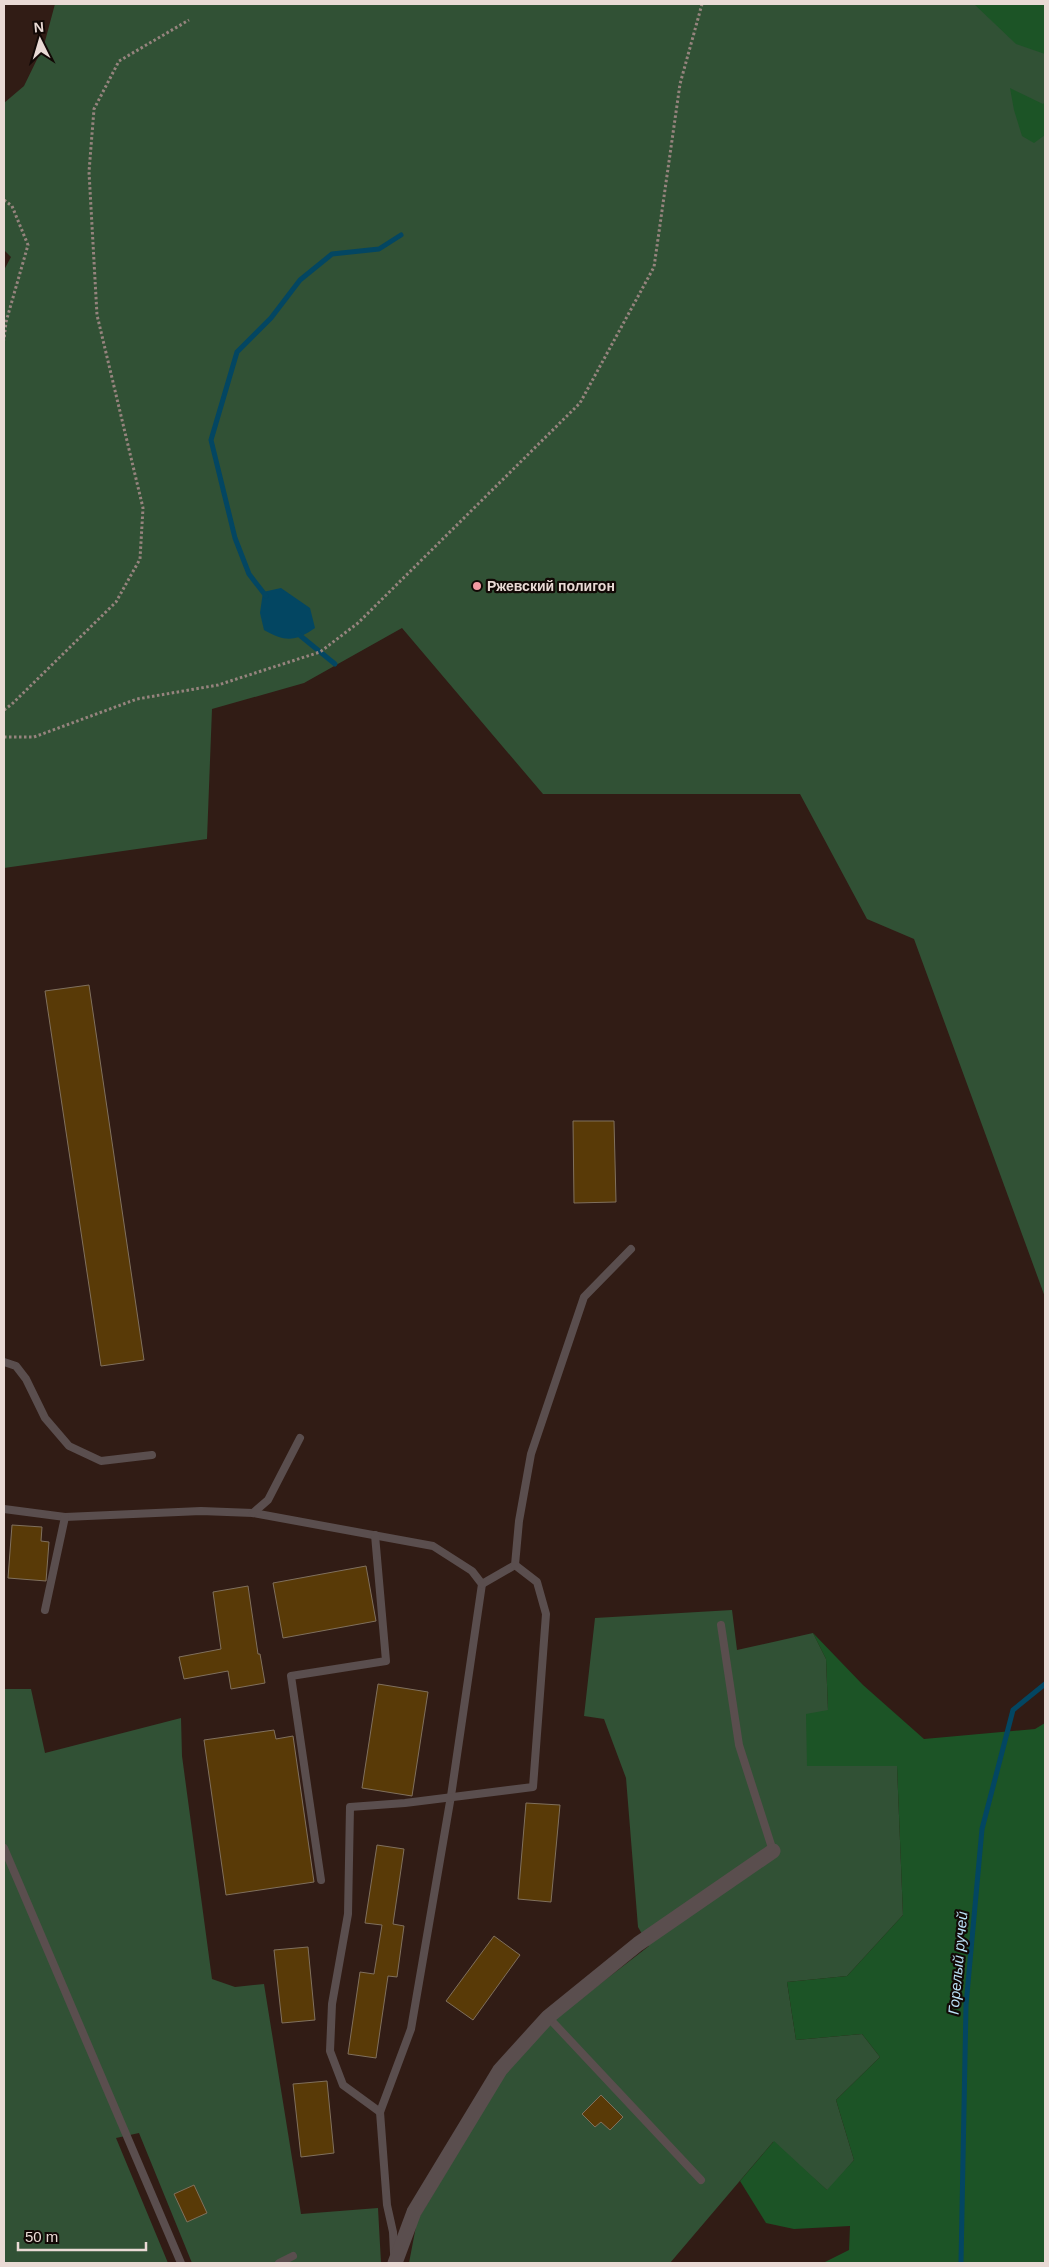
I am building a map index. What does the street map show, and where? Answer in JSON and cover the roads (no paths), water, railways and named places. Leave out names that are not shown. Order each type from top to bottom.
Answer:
[{"type":"street","points":[[395,2262],[414,2212],[500,2070],[548,2017],[638,1944],[773,1851]]},
{"type":"lane","points":[[515,1565],[531,1454],[584,1297],[631,1249]]},
{"type":"lane","points":[[4,1362],[16,1366],[26,1379],[46,1418],[69,1446],[101,1461],[152,1455]]},
{"type":"lane","points":[[253,1513],[268,1500],[300,1438]]},
{"type":"lane","points":[[4,1509],[65,1518],[201,1511],[253,1513],[433,1546],[472,1571],[482,1584],[451,1796],[410,2030],[380,2112],[387,2206],[393,2232],[395,2262]]},
{"type":"lane","points":[[45,1610],[65,1518]]},
{"type":"lane","points":[[321,1880],[291,1676],[386,1661],[375,1534]]},
{"type":"lane","points":[[482,1584],[515,1565]]},
{"type":"lane","points":[[380,2112],[343,2085],[330,2051],[332,2004],[348,1914],[350,1807],[405,1803],[533,1787],[546,1614],[536,1582],[515,1565]]},
{"type":"lane","points":[[721,1626],[739,1745],[773,1851]]},
{"type":"lane","points":[[4,1848],[181,2263]]},
{"type":"lane","points":[[4,1871],[10,1863]]},
{"type":"lane","points":[[548,2017],[701,2180]]},
{"type":"lane","points":[[279,2263],[293,2256]]},
{"type":"water","points":[[281,588],[310,608],[315,628],[302,636],[290,639],[278,637],[264,630],[260,613],[263,592]]},
{"type":"waterway","points":[[266,596],[249,574],[235,538],[211,440],[237,352],[271,318],[300,280],[332,254],[379,249],[401,235]]},
{"type":"waterway","points":[[297,633],[335,664]]},
{"type":"waterway","name":"Горелый ручей","points":[[961,2263],[966,2005],[982,1829],[1013,1710],[1045,1684]]},
{"type":"place","name":"Ржевский полигон","points":[[477,586]]}]
